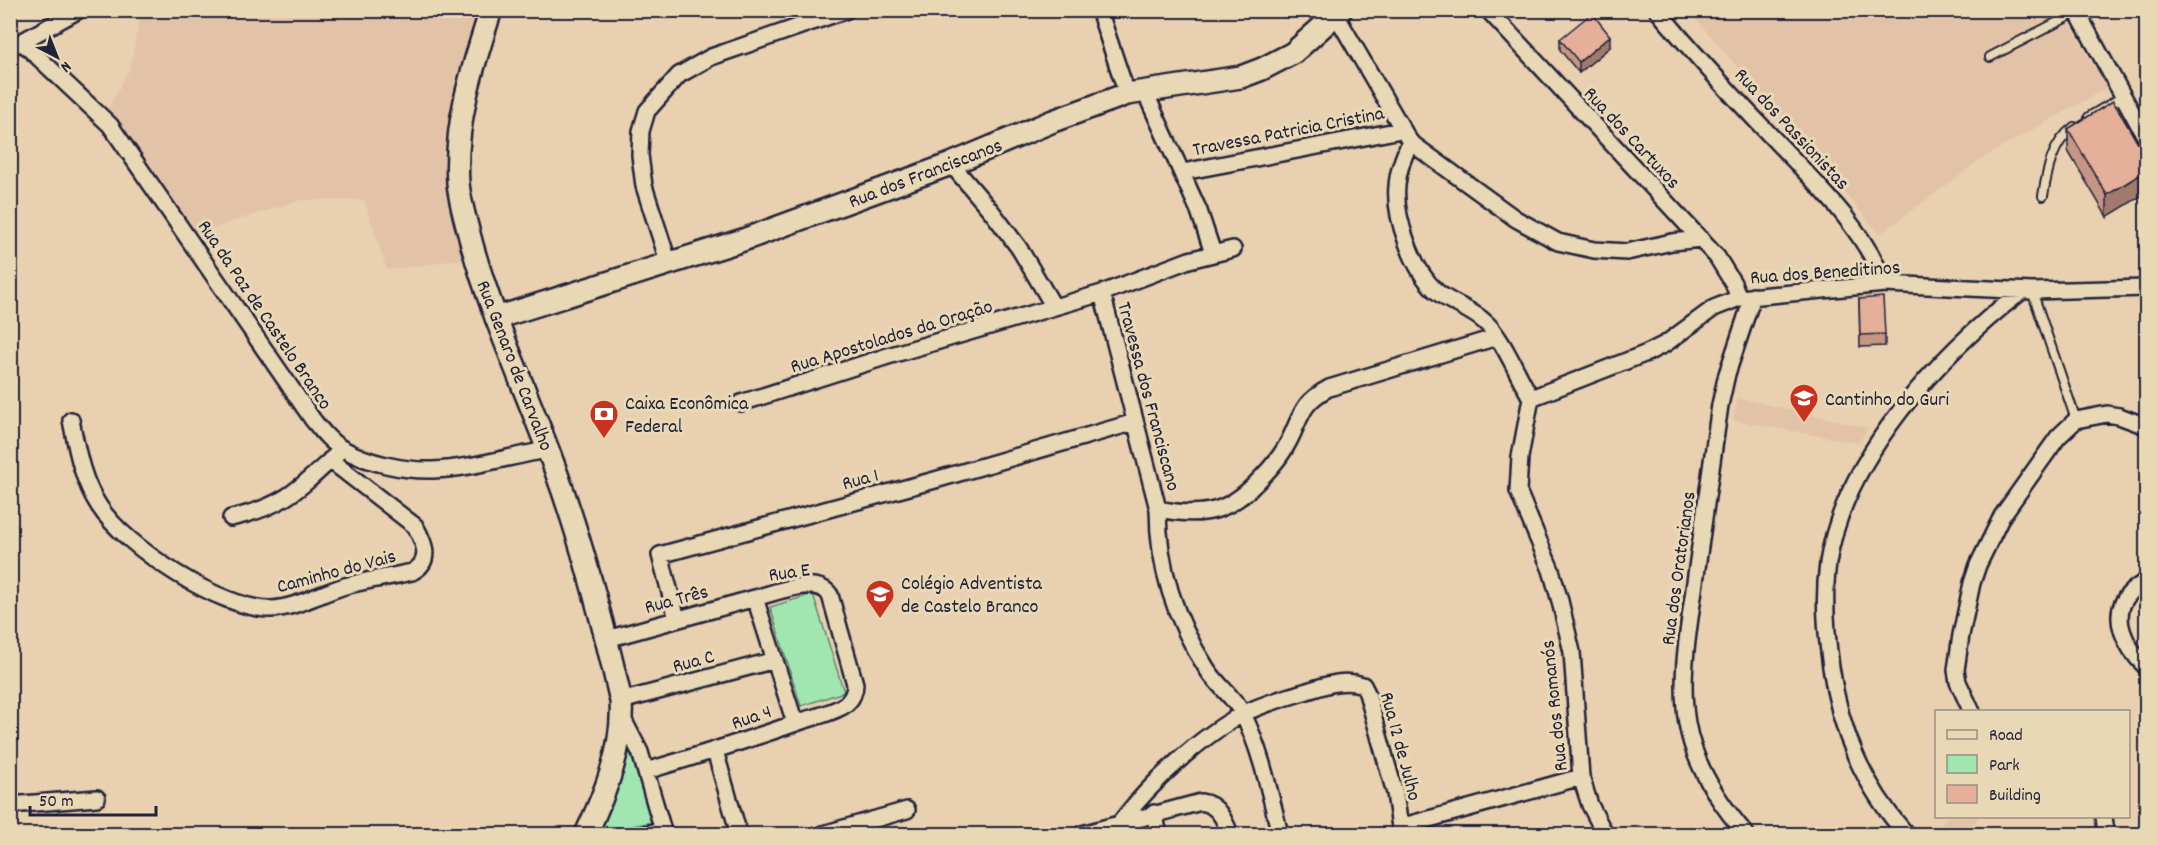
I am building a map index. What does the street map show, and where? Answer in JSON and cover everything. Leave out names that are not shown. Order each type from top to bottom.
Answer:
[{"type":"street","points":[[16,45],[79,10]]},
{"type":"street","name":"Rua Genaro de Carvalho","points":[[491,10],[470,75],[462,113],[458,183],[463,210],[496,318],[547,450],[589,575],[607,639],[622,709]]},
{"type":"street","points":[[669,264],[644,186],[640,155],[641,130],[647,111],[679,75],[711,57],[847,10]]},
{"type":"street","points":[[1099,10],[1136,93],[1183,172],[1213,253]]},
{"type":"street","name":"Rua dos Cartuxos","points":[[1488,10],[1701,239],[1746,297]]},
{"type":"street","name":"Rua dos Passionistas","points":[[1657,10],[1731,95],[1840,208],[1866,245],[1885,284]]},
{"type":"street","points":[[2077,11],[2146,138]]},
{"type":"street","points":[[1339,13],[1406,136],[1516,219],[1558,242],[1613,252],[1627,252],[1672,242],[1701,239]]},
{"type":"street","name":"Rua dos Franciscanos","points":[[496,318],[743,240],[951,164],[1053,121],[1136,93],[1241,77],[1293,53],[1339,13]]},
{"type":"street","name":"Rua da Paz de Castelo Branco","points":[[16,45],[110,125],[313,420],[342,449],[366,459],[395,466],[432,470],[470,466],[512,455],[547,450]]},
{"type":"street","points":[[1406,136],[1396,202],[1403,231],[1415,260],[1436,291],[1487,323],[1531,398]]},
{"type":"street","name":"Travessa Patricia Cristina","points":[[1183,172],[1406,136]]},
{"type":"street","points":[[951,164],[1019,248],[1054,307]]},
{"type":"street","name":"Rua Apostolados da Oração","points":[[741,404],[888,356],[1102,293],[1213,253],[1233,249]]},
{"type":"street","name":"Rua dos Beneditinos","points":[[1531,398],[1647,353],[1665,344],[1714,308],[1746,297],[1885,284],[2027,291],[2146,288]]},
{"type":"street","points":[[1906,834],[1884,809],[1869,784],[1855,756],[1835,698],[1825,598],[1829,561],[1838,524],[1851,492],[1867,460],[1890,425],[1941,361],[1969,334],[2027,291]]},
{"type":"street","name":"Travessa dos Franciscano","points":[[1102,293],[1158,509],[1158,535],[1163,570],[1174,604],[1207,670],[1244,714]]},
{"type":"street","name":"Rua dos Oratorianos","points":[[1746,297],[1720,405],[1688,629],[1684,697],[1692,741],[1713,793],[1746,834]]},
{"type":"street","points":[[1158,509],[1201,513],[1218,511],[1233,504],[1248,493],[1276,462],[1289,441],[1300,413],[1311,399],[1329,388],[1497,338]]},
{"type":"street","name":"Rua dos Romanós","points":[[1531,398],[1520,457],[1518,491],[1551,570],[1569,642],[1581,777],[1590,805],[1605,834]]},
{"type":"street","points":[[1972,710],[1958,682],[1956,670],[1965,614],[1978,565],[2002,516],[2053,443],[2076,420],[2108,414],[2146,426]]},
{"type":"street","name":"Caminho do Vais","points":[[71,420],[80,467],[99,506],[122,534],[153,558],[220,596],[248,607],[273,609],[299,603],[345,586],[393,577],[419,568],[424,560],[426,549],[424,541],[415,526],[330,460]]},
{"type":"street","name":"Rua 1","points":[[677,619],[660,555],[935,480],[1135,422]]},
{"type":"street","points":[[231,518],[274,505],[305,485],[342,449]]},
{"type":"street","points":[[2146,582],[2141,583],[2124,599],[2120,618],[2124,640],[2146,667]]},
{"type":"street","name":"Rua E","points":[[795,723],[755,598],[798,586],[814,585],[827,591],[855,684]]},
{"type":"street","name":"Rua Três","points":[[607,639],[755,598]]},
{"type":"street","name":"Rua C","points":[[622,709],[775,660]]},
{"type":"street","name":"Rua 12 de Julho","points":[[1244,714],[1330,684],[1343,681],[1363,685],[1372,704],[1395,793],[1401,831]]},
{"type":"street","name":"Rua 4","points":[[646,771],[715,751],[846,704],[855,691],[855,684]]},
{"type":"street","points":[[622,709],[646,771],[664,832],[645,834]]},
{"type":"street","points":[[586,834],[608,781],[620,735],[622,709]]},
{"type":"street","points":[[1119,824],[1138,800],[1173,767],[1212,735],[1244,714],[1267,778],[1280,834]]},
{"type":"street","points":[[715,751],[739,834]]},
{"type":"street","points":[[1401,831],[1581,777]]},
{"type":"street","points":[[10,805],[97,798]]},
{"type":"street","points":[[1082,834],[1201,802],[1209,803],[1216,809],[1230,834]]},
{"type":"street","points":[[823,834],[907,810]]},
{"type":"street","points":[[1154,813],[1159,834]]},
{"type":"street","points":[[2104,818],[2106,834]]},
{"type":"lane","points":[[1990,57],[2077,11]]},
{"type":"lane","points":[[2043,196],[2047,169],[2059,142],[2070,129],[2124,96]]},
{"type":"lane","points":[[2027,291],[2076,420]]},
{"type":"shaded area","points":[[141,11],[492,11],[458,183],[476,257],[387,270],[364,200],[300,200],[188,236],[108,109],[130,68]]},
{"type":"shaded area","points":[[1689,11],[2063,11],[2107,88],[1986,156],[1880,234]]},
{"type":"shaded area","name":"Cantinho do Guri","points":[[1738,398],[1869,428],[1858,443],[1733,420]]},
{"type":"shaded area","points":[[1947,818],[1979,818],[1963,834],[1931,834]]},
{"type":"green space","points":[[813,594],[844,692],[801,706],[770,607]]},
{"type":"green space","points":[[630,751],[652,822],[597,833]]},
{"type":"building","points":[[1592,13],[1610,36],[1579,62],[1560,39]]},
{"type":"building","points":[[2113,101],[2146,157],[2146,171],[2107,195],[2068,129]]},
{"type":"building","points":[[1883,297],[1885,334],[1860,335],[1859,299]]},
{"type":"place","name":"Cantinho do Guri","points":[[1804,424]]},
{"type":"place","name":"Caixa Econômica Federal","points":[[604,440]]},
{"type":"place","name":"Colégio Adventista de Castelo Branco","points":[[880,620]]}]
